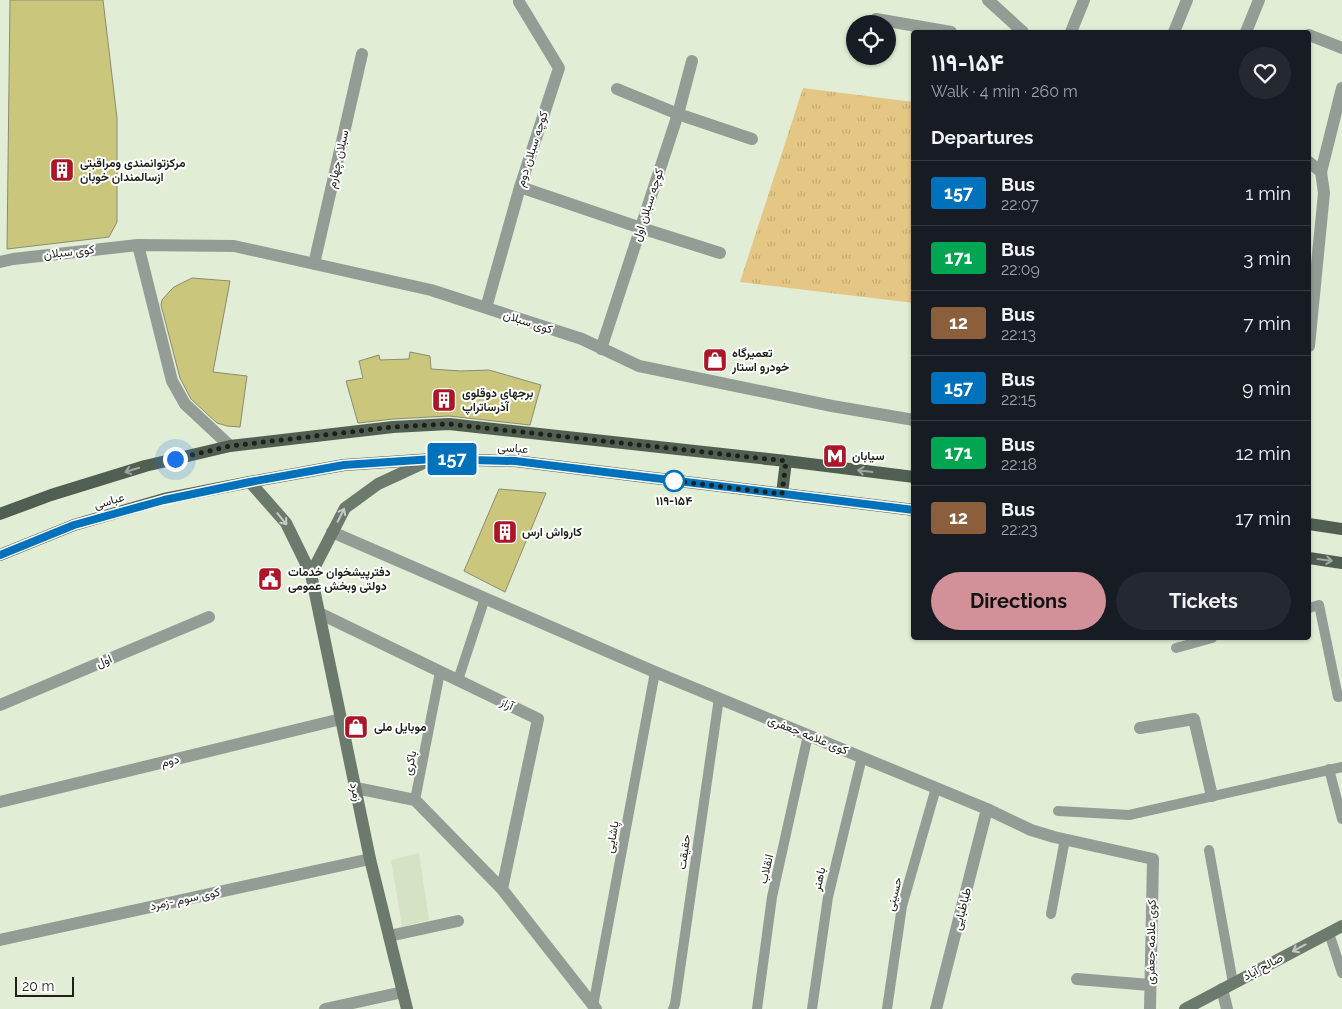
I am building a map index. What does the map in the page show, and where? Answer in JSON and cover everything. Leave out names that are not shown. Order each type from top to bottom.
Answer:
[{"type":"main road","name":"عباسى","points":[[0,514],[51,495],[145,466],[230,446],[393,427],[449,424],[911,477]]},
{"type":"main road","name":"عباسى","points":[[0,555],[74,525],[164,500],[344,465],[433,459],[515,461],[911,510]]},
{"type":"main road","points":[[782,494],[786,461]]},
{"type":"main road","points":[[1311,524],[1342,528]]},
{"type":"main road","points":[[1311,558],[1342,562]]},
{"type":"street","name":"کوچه سبلان دوم","points":[[486,308],[520,188],[559,68],[519,0]]},
{"type":"street","points":[[988,0],[1021,30]]},
{"type":"street","points":[[1072,30],[1084,0]]},
{"type":"street","points":[[1175,30],[1187,0]]},
{"type":"street","points":[[1247,30],[1259,0]]},
{"type":"street","points":[[896,22],[939,30]]},
{"type":"street","points":[[1311,36],[1342,48]]},
{"type":"street","name":"سبلان چهارم","points":[[314,264],[362,54]]},
{"type":"street","name":"کوچه سبلان اول","points":[[601,348],[678,114],[692,61]]},
{"type":"street","points":[[1311,304],[1314,240],[1324,194],[1321,172],[1342,88]]},
{"type":"street","points":[[617,89],[678,114],[752,139]]},
{"type":"street","points":[[1311,164],[1321,172]]},
{"type":"street","points":[[520,188],[720,253]]},
{"type":"street","points":[[138,245],[172,380],[185,404],[230,446]]},
{"type":"street","name":"کوی سبلان","points":[[0,262],[138,245],[234,246],[430,290],[582,340],[638,366],[832,406],[911,419]]},
{"type":"street","points":[[311,574],[345,508],[378,484],[433,459]]},
{"type":"street","name":"زمرد","points":[[250,482],[286,523],[311,574],[370,859],[407,1009]]},
{"type":"street","name":"کوی علامه جعفری","points":[[332,532],[655,672],[987,809],[1031,830],[1153,859],[1150,1009]]},
{"type":"street","name":"آراز","points":[[319,613],[538,719],[502,889]]},
{"type":"street","name":"اول","points":[[0,705],[209,617]]},
{"type":"street","name":"دوم","points":[[0,802],[341,719]]},
{"type":"street","points":[[1140,728],[1194,719],[1212,796]]},
{"type":"street","points":[[356,788],[415,800],[502,889],[594,1007]]},
{"type":"street","name":"طباطبایی","points":[[936,1009],[987,809]]},
{"type":"street","name":"کوی سوم -زمرد","points":[[0,940],[370,859]]},
{"type":"street","points":[[389,936],[458,921]]},
{"type":"street","name":"صالح آباد","points":[[1185,1009],[1342,926]]},
{"type":"street","points":[[1077,979],[1150,985]]},
{"type":"street","points":[[1227,986],[1227,1009]]},
{"type":"street","points":[[325,1009],[403,992]]},
{"type":"lane","points":[[458,680],[485,598]]},
{"type":"lane","points":[[1311,607],[1319,605],[1338,697],[1342,696]]},
{"type":"lane","points":[[1176,648],[1205,640]]},
{"type":"lane","name":"باکری","points":[[415,800],[440,672]]},
{"type":"lane","name":"پاشایی","points":[[594,1007],[655,672]]},
{"type":"lane","name":"حقیقت","points":[[673,1009],[719,698]]},
{"type":"lane","name":"انقلاب","points":[[757,1009],[772,897],[808,735]]},
{"type":"lane","name":"باهنر","points":[[812,1009],[828,897],[862,758]]},
{"type":"lane","points":[[1058,811],[1130,814],[1342,766]]},
{"type":"lane","points":[[1329,770],[1342,819]]},
{"type":"lane","name":"حسینی","points":[[887,1009],[902,906],[936,788]]},
{"type":"lane","points":[[1051,914],[1065,839]]},
{"type":"lane","points":[[1209,850],[1227,986]]},
{"type":"lane","points":[[1329,933],[1342,973]]},
{"type":"shaded area","points":[[419,853],[429,920],[402,927],[391,860]]},
{"type":"green space","points":[[803,88],[911,102],[911,303],[740,282]]},
{"type":"building","name":"مرکزتوانمندی ومراقبتی ازسالمندان خوبان","points":[[10,0],[103,0],[117,118],[117,222],[109,237],[7,249]]},
{"type":"building","points":[[192,278],[230,281],[213,372],[247,376],[240,427],[217,423],[191,399],[180,378],[161,305],[162,300],[174,287]]},
{"type":"building","name":"برجهای دوقلوی آذرساتراپ","points":[[410,352],[430,356],[431,369],[489,370],[541,385],[530,425],[449,416],[358,423],[346,381],[363,378],[359,361],[379,355],[380,360],[409,359]]},
{"type":"building","name":"کارواش ارس","points":[[499,489],[546,493],[505,592],[464,571]]},
{"type":"bus line","name":"157","points":[[0,555],[74,525],[164,500],[344,465],[433,459],[515,461],[911,510]]},
{"type":"place","name":"مرکزتوانمندی ومراقبتی ازسالمندان خوبان","points":[[62,170]]},
{"type":"place","name":"تعمیرگاه خودرو استار","points":[[715,360]]},
{"type":"place","name":"برجهای دوقلوی آذرساتراپ","points":[[444,400]]},
{"type":"place","name":"سیابان","points":[[835,456]]},
{"type":"place","name":"۱۱۹-۱۵۴","points":[[674,481]]},
{"type":"place","name":"کارواش ارس","points":[[505,532]]},
{"type":"place","name":"دفترپیشخوان خدمات دولتی وبخش عمومی","points":[[270,579]]},
{"type":"place","name":"موبایل ملی","points":[[356,727]]},
{"type":"route","points":[[175,459],[230,446],[393,427],[449,424],[786,461],[782,494],[668,480],[674,481]]}]
